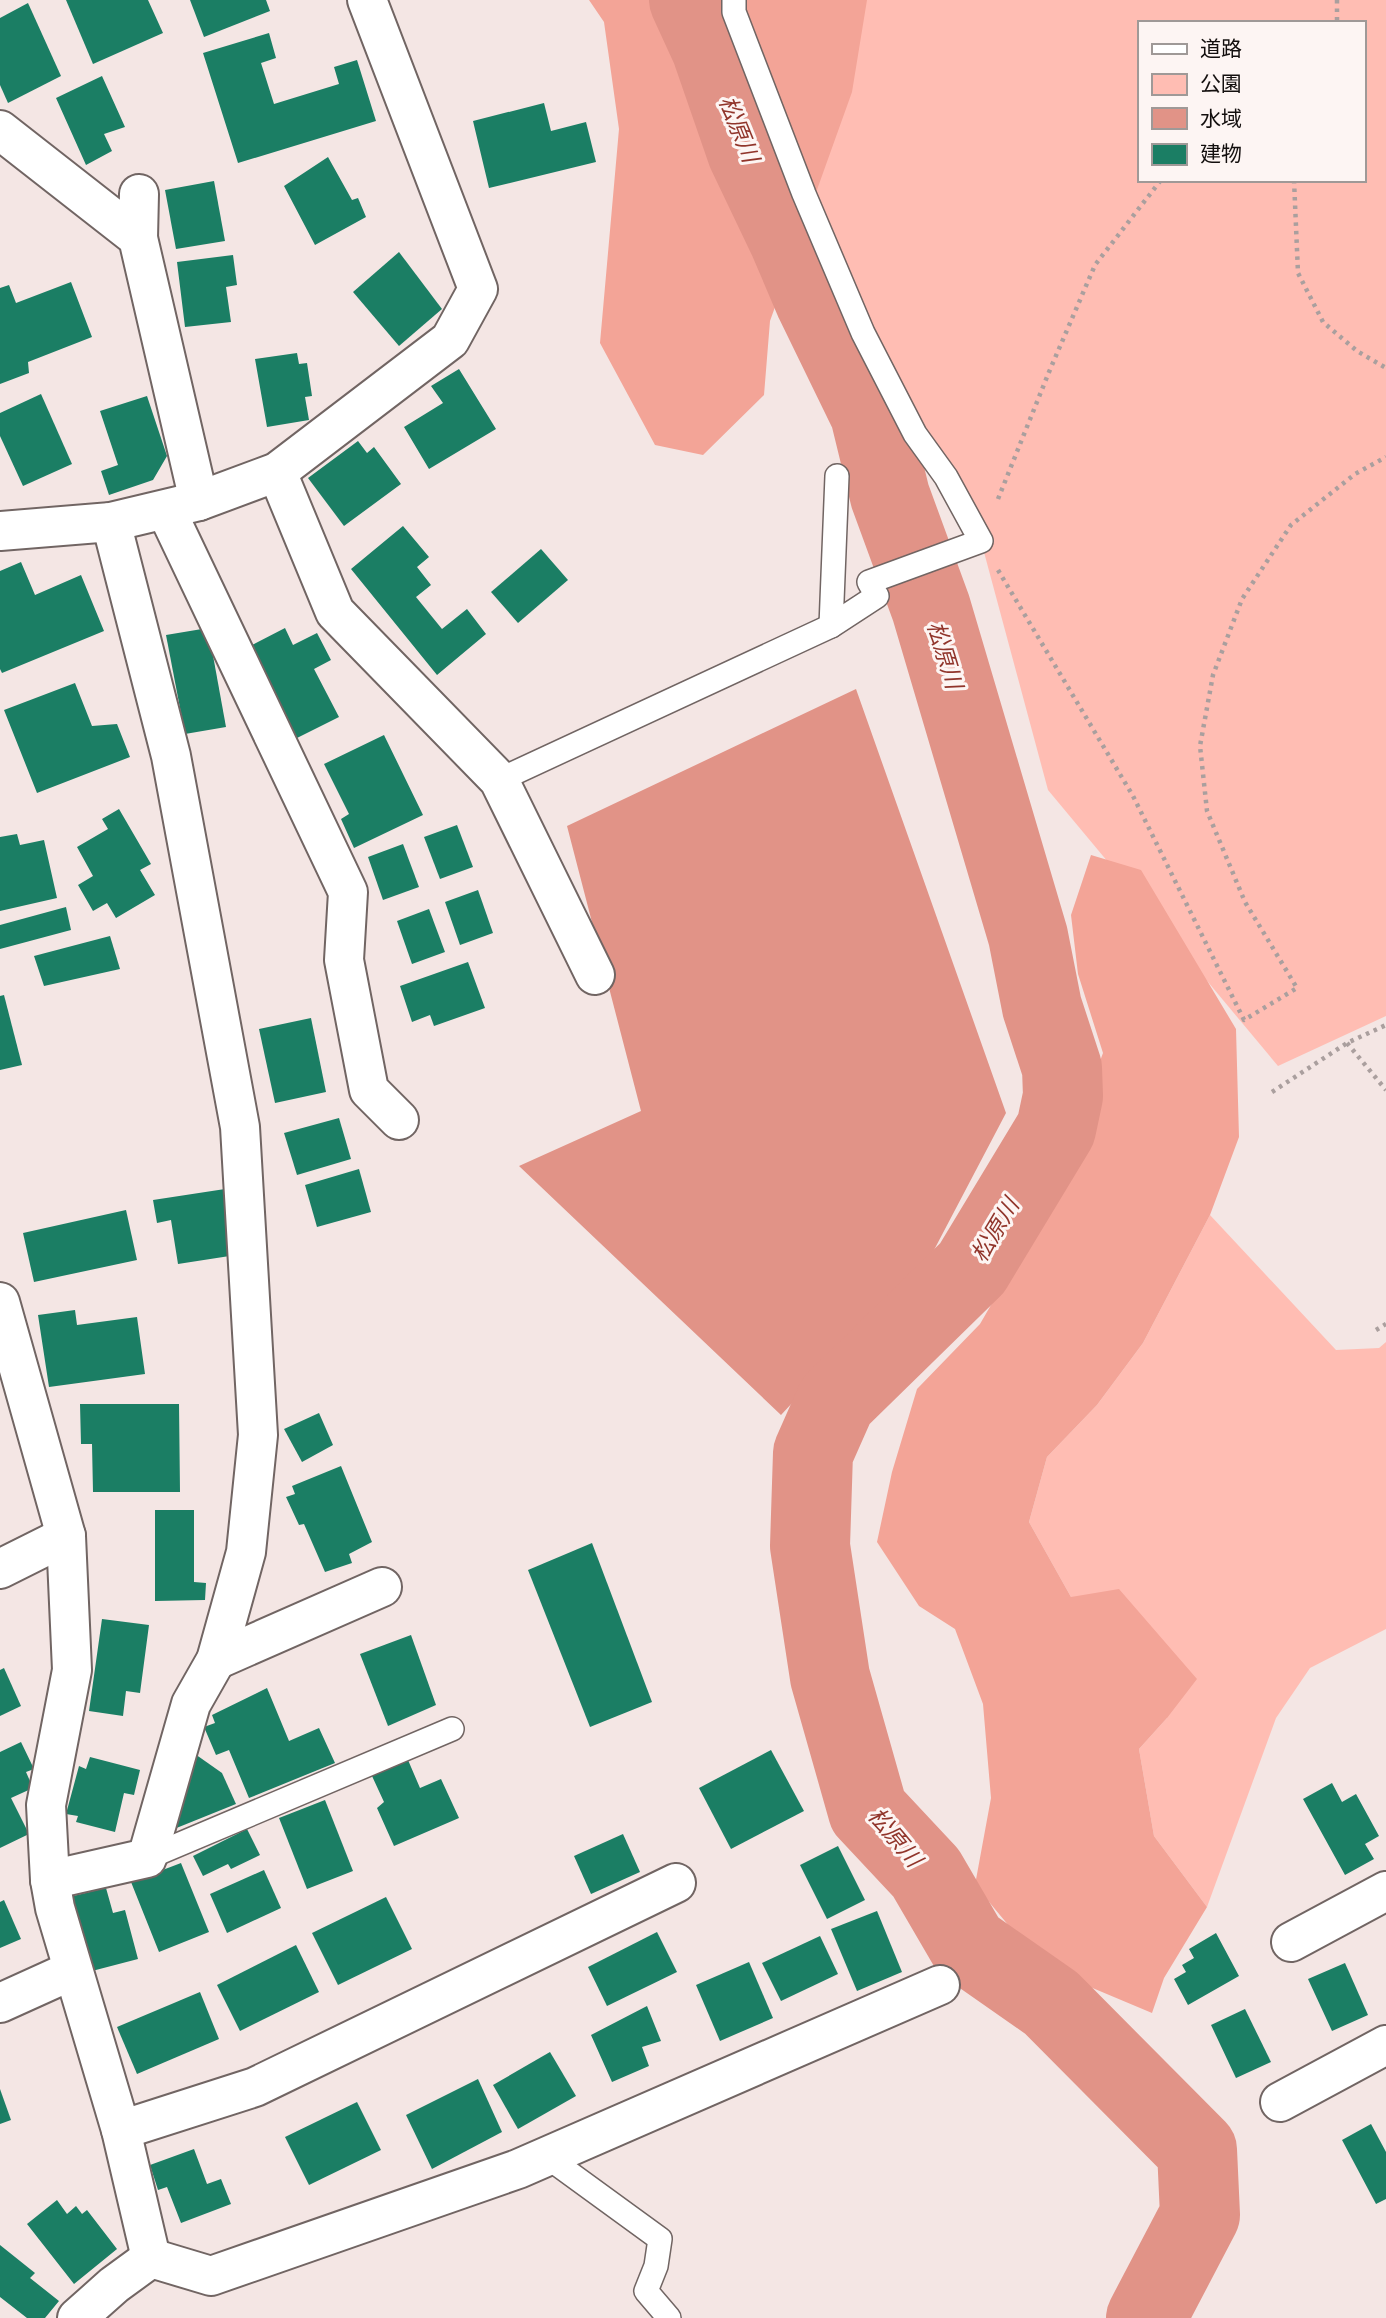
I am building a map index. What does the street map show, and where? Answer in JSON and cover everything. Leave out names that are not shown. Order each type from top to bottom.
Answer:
[{"type":"street","points":[[0,531],[111,522],[183,506],[277,472],[450,340],[478,289],[367,0]]},
{"type":"street","points":[[0,130],[138,238]]},
{"type":"street","points":[[139,194],[138,238],[183,506],[348,892],[344,960],[369,1090],[398,1120]]},
{"type":"street","points":[[277,472],[335,612],[499,779],[596,975]]},
{"type":"street","points":[[50,1880],[147,1858],[191,1704],[216,1660],[246,1552],[258,1434],[240,1127],[171,756],[111,522]]},
{"type":"street","points":[[0,1302],[66,1536],[72,1670],[46,1805],[50,1880],[55,1908],[121,2130],[151,2258]]},
{"type":"street","points":[[0,1569],[66,1536]]},
{"type":"street","points":[[216,1660],[382,1587]]},
{"type":"street","points":[[121,2130],[255,2087],[676,1883]]},
{"type":"street","points":[[1291,1942],[1386,1891]]},
{"type":"street","points":[[0,2003],[73,1970]]},
{"type":"street","points":[[151,2258],[211,2276],[518,2169],[940,1985]]},
{"type":"street","points":[[1280,2102],[1386,2045]]},
{"type":"street","points":[[77,2318],[114,2285],[151,2258]]},
{"type":"lane","points":[[499,779],[831,626],[877,596],[869,582],[981,541],[946,477],[915,433],[863,333],[799,181],[734,12],[734,0]]},
{"type":"lane","points":[[831,626],[837,476]]},
{"type":"lane","points":[[147,1858],[452,1729]]},
{"type":"lane","points":[[546,2156],[660,2239],[656,2266],[646,2291],[669,2318]]},
{"type":"path","points":[[1337,0],[1337,21]]},
{"type":"path","points":[[1159,182],[1095,265],[981,541],[1133,796],[1244,1020],[1297,988],[1245,902],[1207,811],[1200,746],[1213,675],[1242,599],[1291,525],[1355,474],[1386,457]]},
{"type":"path","points":[[1294,182],[1298,272],[1322,322],[1357,351],[1386,368]]},
{"type":"path","points":[[1272,1092],[1347,1044],[1386,1025]]},
{"type":"path","points":[[1347,1044],[1386,1090]]},
{"type":"path","points":[[1376,1331],[1386,1324]]},
{"type":"green space","points":[[743,0],[1386,0],[1386,1016],[1278,1066],[1048,790],[981,541],[870,348]]},
{"type":"green space","points":[[1210,1215],[1336,1350],[1379,1348],[1386,1342],[1386,1629],[1310,1668],[1276,1718],[1207,1907],[1154,1836],[1139,1749],[1167,1718],[1071,1597],[1029,1522],[1047,1457],[1097,1405],[1143,1343]]},
{"type":"shaded area","points":[[589,0],[867,0],[852,92],[770,321],[764,395],[703,455],[655,445],[600,343],[619,129],[604,22]]},
{"type":"shaded area","points":[[1091,855],[1141,870],[1236,1029],[1239,1137],[1210,1215],[1143,1343],[1097,1405],[1047,1457],[1029,1522],[1071,1597],[1119,1589],[1197,1679],[1139,1749],[1154,1836],[1207,1907],[1164,1978],[1152,2013],[1083,1984],[1009,1926],[975,1885],[991,1798],[983,1704],[955,1629],[919,1606],[877,1542],[892,1472],[917,1389],[980,1324],[1042,1217],[1103,1053],[1078,974],[1071,915]]},
{"type":"water","points":[[856,689],[1006,1113],[934,1250],[781,1415],[519,1166],[641,1111],[567,826]]},
{"type":"building","points":[[66,0],[148,0],[163,33],[93,64]]},
{"type":"building","points":[[190,0],[266,0],[270,11],[204,37]]},
{"type":"building","points":[[28,3],[61,76],[8,103],[0,85],[0,18]]},
{"type":"building","points":[[269,33],[276,58],[261,63],[274,104],[339,84],[334,67],[357,60],[376,121],[238,163],[203,53]]},
{"type":"building","points":[[102,76],[125,127],[104,134],[112,151],[86,165],[56,98]]},
{"type":"building","points":[[544,103],[551,131],[586,122],[596,162],[489,188],[473,121]]},
{"type":"building","points":[[328,157],[352,200],[358,198],[366,217],[315,245],[284,186]]},
{"type":"building","points":[[214,181],[225,241],[176,249],[165,190]]},
{"type":"building","points":[[399,252],[442,309],[399,346],[353,292]]},
{"type":"building","points":[[233,255],[237,285],[226,287],[231,322],[185,327],[177,262]]},
{"type":"building","points":[[71,282],[92,337],[28,362],[29,373],[0,384],[0,288],[9,285],[16,303]]},
{"type":"building","points":[[297,353],[299,364],[307,363],[312,396],[305,397],[309,420],[267,427],[255,359]]},
{"type":"building","points":[[459,369],[496,429],[429,469],[404,427],[443,403],[431,386]]},
{"type":"building","points":[[41,394],[72,464],[23,486],[0,436],[0,413]]},
{"type":"building","points":[[147,396],[167,456],[153,480],[109,495],[101,471],[118,465],[100,411]]},
{"type":"building","points":[[358,441],[367,453],[374,447],[401,484],[344,526],[308,478]]},
{"type":"building","points":[[403,526],[429,557],[417,567],[431,585],[416,597],[442,629],[467,609],[486,634],[437,675],[351,569]]},
{"type":"building","points":[[541,549],[568,580],[518,623],[491,592]]},
{"type":"building","points":[[21,562],[35,595],[81,575],[104,631],[2,673],[0,571]]},
{"type":"building","points":[[208,628],[226,727],[185,734],[166,635]]},
{"type":"building","points":[[285,628],[293,645],[317,633],[331,660],[314,669],[339,717],[297,738],[250,646]]},
{"type":"building","points":[[75,683],[92,726],[117,724],[130,757],[37,793],[4,710]]},
{"type":"building","points":[[384,735],[423,815],[354,848],[341,819],[349,814],[324,764]]},
{"type":"building","points":[[119,809],[151,864],[140,870],[155,895],[116,918],[107,903],[93,911],[78,885],[93,876],[77,847],[108,829],[102,819]]},
{"type":"building","points":[[457,825],[473,867],[440,879],[424,837]]},
{"type":"building","points":[[17,834],[20,845],[44,840],[57,898],[0,911],[0,837]]},
{"type":"building","points":[[403,844],[419,887],[383,900],[368,857]]},
{"type":"building","points":[[478,890],[493,933],[460,945],[445,902]]},
{"type":"building","points":[[66,907],[71,930],[0,949],[0,925]]},
{"type":"building","points":[[429,909],[445,952],[412,964],[397,921]]},
{"type":"building","points":[[110,936],[120,969],[44,986],[34,956]]},
{"type":"building","points":[[468,962],[485,1008],[434,1026],[430,1015],[412,1022],[400,986]]},
{"type":"building","points":[[4,995],[22,1065],[0,1070],[0,996]]},
{"type":"building","points":[[311,1018],[326,1092],[275,1103],[259,1029]]},
{"type":"building","points":[[339,1118],[351,1159],[297,1175],[284,1133]]},
{"type":"building","points":[[359,1169],[371,1212],[317,1227],[305,1185]]},
{"type":"building","points":[[225,1189],[236,1255],[178,1264],[171,1220],[157,1223],[153,1200]]},
{"type":"building","points":[[126,1210],[137,1260],[34,1282],[23,1233]]},
{"type":"building","points":[[75,1310],[77,1325],[137,1317],[145,1374],[49,1387],[38,1315]]},
{"type":"building","points":[[80,1404],[179,1404],[180,1492],[93,1492],[92,1444],[81,1444]]},
{"type":"building","points":[[319,1413],[333,1445],[302,1462],[284,1429]]},
{"type":"building","points":[[341,1466],[372,1542],[349,1554],[352,1563],[325,1572],[304,1524],[299,1525],[286,1497],[295,1494],[292,1486]]},
{"type":"building","points":[[155,1510],[194,1510],[194,1582],[206,1583],[205,1600],[155,1601]]},
{"type":"building","points":[[592,1543],[652,1702],[590,1727],[528,1570]]},
{"type":"building","points":[[102,1619],[149,1625],[140,1693],[126,1691],[123,1716],[89,1711]]},
{"type":"building","points":[[411,1635],[436,1705],[388,1726],[360,1654]]},
{"type":"building","points":[[4,1668],[21,1706],[0,1716],[0,1670]]},
{"type":"building","points":[[267,1688],[289,1741],[319,1728],[335,1763],[249,1798],[229,1750],[216,1755],[204,1727],[215,1723],[212,1715]]},
{"type":"building","points":[[21,1742],[34,1769],[26,1772],[33,1788],[11,1798],[29,1834],[0,1848],[0,1752]]},
{"type":"building","points":[[771,1750],[804,1811],[731,1849],[699,1788]]},
{"type":"building","points":[[195,1754],[222,1773],[236,1804],[174,1829]]},
{"type":"building","points":[[90,1757],[140,1770],[134,1795],[124,1793],[115,1832],[76,1822],[78,1816],[66,1814],[79,1766],[86,1769]]},
{"type":"building","points":[[408,1760],[420,1788],[441,1779],[459,1818],[394,1846],[377,1808],[384,1802],[372,1776]]},
{"type":"building","points":[[1332,1783],[1342,1802],[1356,1794],[1379,1836],[1365,1844],[1374,1859],[1345,1875],[1303,1799]]},
{"type":"building","points":[[325,1800],[353,1871],[307,1889],[279,1818]]},
{"type":"building","points":[[247,1829],[260,1855],[231,1869],[228,1864],[203,1876],[193,1856]]},
{"type":"building","points":[[623,1834],[640,1872],[591,1894],[574,1856]]},
{"type":"building","points":[[838,1846],[865,1900],[827,1919],[800,1865]]},
{"type":"building","points":[[181,1863],[209,1932],[159,1952],[131,1882]]},
{"type":"building","points":[[264,1870],[281,1908],[227,1933],[210,1894]]},
{"type":"building","points":[[106,1888],[113,1913],[125,1910],[138,1959],[92,1971],[73,1896]]},
{"type":"building","points":[[386,1897],[412,1949],[338,1985],[312,1933]]},
{"type":"building","points":[[4,1900],[21,1939],[0,1948],[0,1902]]},
{"type":"building","points":[[877,1911],[902,1972],[857,1991],[831,1929]]},
{"type":"building","points":[[657,1932],[677,1972],[607,2006],[588,1967]]},
{"type":"building","points":[[1216,1933],[1239,1976],[1188,2005],[1174,1979],[1186,1972],[1182,1965],[1194,1958],[1189,1949]]},
{"type":"building","points":[[820,1936],[838,1974],[781,2001],[762,1963]]},
{"type":"building","points":[[296,1945],[319,1992],[240,2031],[217,1985]]},
{"type":"building","points":[[749,1962],[773,2018],[720,2041],[696,1985]]},
{"type":"building","points":[[1345,1963],[1368,2015],[1332,2031],[1308,1979]]},
{"type":"building","points":[[200,1992],[219,2039],[137,2074],[117,2027]]},
{"type":"building","points":[[647,2006],[661,2041],[642,2047],[649,2066],[612,2082],[591,2035]]},
{"type":"building","points":[[1245,2009],[1271,2062],[1236,2078],[1211,2025]]},
{"type":"building","points":[[550,2052],[576,2096],[518,2129],[493,2085]]},
{"type":"building","points":[[478,2079],[502,2132],[432,2169],[406,2115]]},
{"type":"building","points":[[0,2089],[11,2120],[0,2124]]},
{"type":"building","points":[[357,2102],[381,2150],[309,2185],[285,2137]]},
{"type":"building","points":[[1371,2124],[1386,2152],[1386,2199],[1376,2204],[1342,2140]]},
{"type":"building","points":[[194,2149],[207,2184],[221,2179],[231,2204],[181,2223],[167,2187],[158,2190],[150,2165]]},
{"type":"building","points":[[57,2200],[67,2214],[76,2206],[82,2214],[87,2210],[117,2249],[74,2284],[27,2224]]},
{"type":"building","points":[[0,2245],[35,2273],[30,2278],[59,2301],[45,2318],[27,2318],[0,2297]]},
{"type":"waterway","name":"松原川","points":[[689,0],[711,48],[747,152],[870,414],[890,496],[931,608],[1028,936],[1042,1007],[1062,1068],[1063,1096],[1056,1129],[972,1268],[836,1401],[813,1453],[810,1546],[830,1677],[868,1811],[926,1873],[968,1945],[1051,2003],[1197,2150],[1200,2215],[1146,2318]]}]
